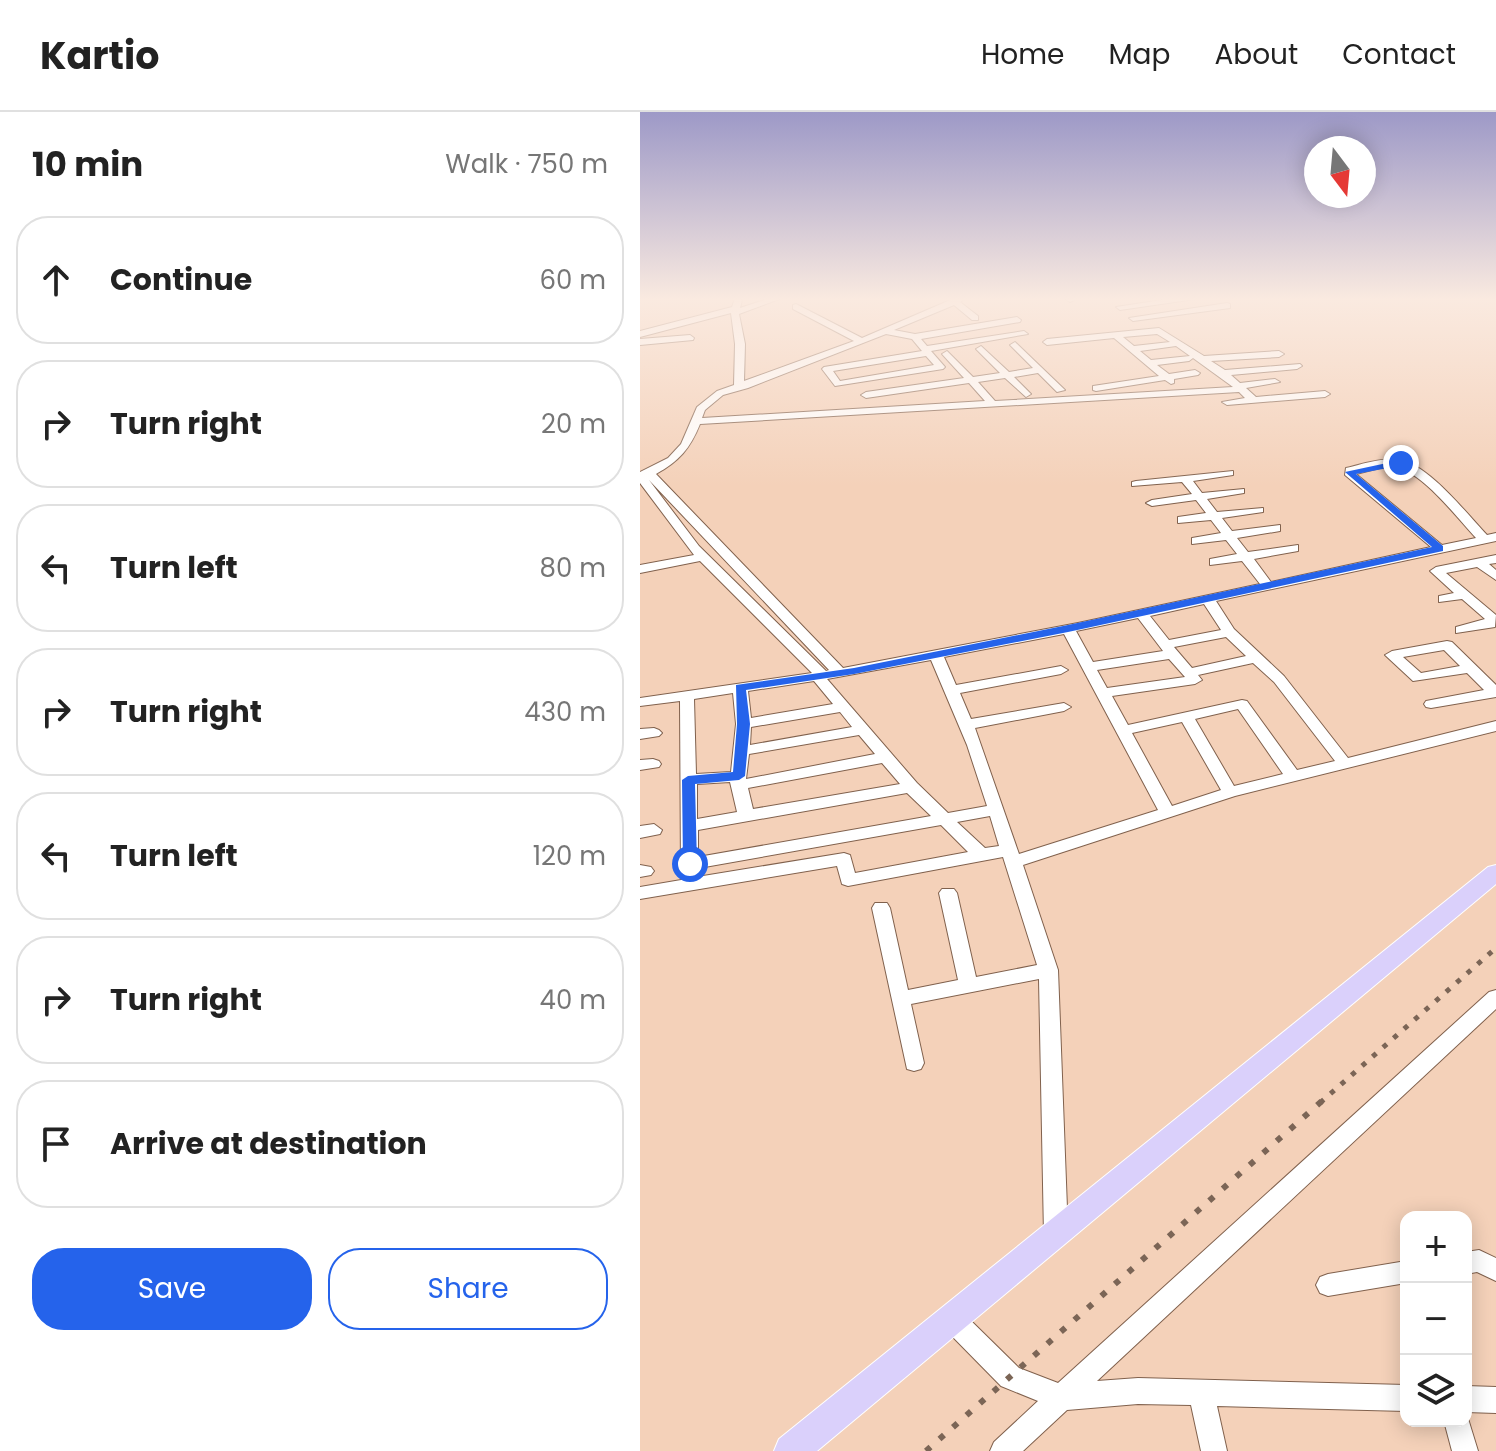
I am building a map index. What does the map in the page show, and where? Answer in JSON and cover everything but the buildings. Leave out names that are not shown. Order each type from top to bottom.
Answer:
[{"type":"main road","points":[[791,1451],[1496,872]]},
{"type":"street","points":[[741,360],[742,386]]},
{"type":"street","points":[[643,476],[672,460],[715,402],[742,386],[809,360]]},
{"type":"street","points":[[742,386],[821,360]]},
{"type":"street","points":[[874,360],[827,369],[838,384],[940,367],[934,360]]},
{"type":"street","points":[[953,360],[993,404]]},
{"type":"street","points":[[992,360],[1024,392],[1060,390],[1030,360]]},
{"type":"street","points":[[1146,360],[1185,393]]},
{"type":"street","points":[[1149,363],[1169,360]]},
{"type":"street","points":[[1206,360],[1245,392]]},
{"type":"street","points":[[1223,373],[1297,366]]},
{"type":"street","points":[[866,395],[1040,370]]},
{"type":"street","points":[[1096,388],[1195,373]]},
{"type":"street","points":[[1227,402],[1275,382]]},
{"type":"street","points":[[936,385],[955,407]]},
{"type":"street","points":[[899,390],[913,409]]},
{"type":"street","points":[[698,421],[1185,393],[1245,392],[1267,399],[1325,394]]},
{"type":"street","points":[[1267,399],[1277,410]]},
{"type":"street","points":[[1440,549],[1351,475],[1350,470],[1396,462],[1405,464],[1486,539],[1496,557],[1436,571],[1493,622],[1461,630]]},
{"type":"street","points":[[1136,484],[1229,473]]},
{"type":"street","points":[[643,476],[659,504],[703,557],[820,676],[911,787],[981,854]]},
{"type":"street","points":[[643,476],[839,673]]},
{"type":"street","points":[[1185,478],[1268,586]]},
{"type":"street","points":[[1152,503],[1240,491]]},
{"type":"street","points":[[1182,520],[1259,510]]},
{"type":"street","points":[[1196,541],[1276,528]]},
{"type":"street","points":[[640,702],[839,673],[936,655],[1486,539]]},
{"type":"street","points":[[1214,562],[1294,548]]},
{"type":"street","points":[[640,569],[703,557]]},
{"type":"street","points":[[1479,563],[1496,576]]},
{"type":"street","points":[[1444,599],[1465,595]]},
{"type":"street","points":[[1208,599],[1229,632],[1279,679],[1345,764]]},
{"type":"street","points":[[1105,693],[1195,680],[1141,613]]},
{"type":"street","points":[[1068,629],[1168,813]]},
{"type":"street","points":[[1090,667],[1229,632]]},
{"type":"street","points":[[936,655],[966,725],[1048,970],[1056,1235]]},
{"type":"street","points":[[1189,673],[1255,658]]},
{"type":"street","points":[[1471,668],[1496,692]]},
{"type":"street","points":[[951,690],[1061,670]]},
{"type":"street","points":[[740,688],[744,724],[739,780],[746,816]]},
{"type":"street","points":[[1431,704],[1496,692]]},
{"type":"street","points":[[687,695],[690,885]]},
{"type":"street","points":[[1125,730],[1242,704],[1293,776]]},
{"type":"street","points":[[744,724],[843,707]]},
{"type":"street","points":[[966,725],[1064,707]]},
{"type":"street","points":[[1186,716],[1230,792]]},
{"type":"street","points":[[640,893],[844,859],[848,880],[981,854],[1010,856],[1168,813],[1230,792],[1496,726]]},
{"type":"street","points":[[741,751],[864,730]]},
{"type":"street","points":[[688,780],[739,780],[886,757]]},
{"type":"street","points":[[689,826],[911,787]]},
{"type":"street","points":[[690,864],[994,810]]},
{"type":"street","points":[[948,893],[969,986]]},
{"type":"street","points":[[881,908],[914,1063]]},
{"type":"street","points":[[901,999],[1048,970]]},
{"type":"street","points":[[1003,1451],[1496,997]]},
{"type":"street","points":[[1472,1262],[1479,1261],[1496,1270]]},
{"type":"street","points":[[1328,1285],[1400,1273]]},
{"type":"street","points":[[952,1319],[1010,1377],[1062,1397],[1138,1391],[1400,1398]]},
{"type":"street","points":[[1201,1392],[1214,1451]]},
{"type":"street","points":[[1472,1399],[1496,1400]]},
{"type":"street","points":[[1459,1427],[1465,1451]]},
{"type":"railway","points":[[1320,1103],[1496,948]]},
{"type":"railway","points":[[926,1451],[1322,1101]]},
{"type":"route","points":[[690,864],[688,780],[739,776],[744,724],[740,688],[854,671],[1068,629],[1440,549],[1349,472],[1401,463]]}]
